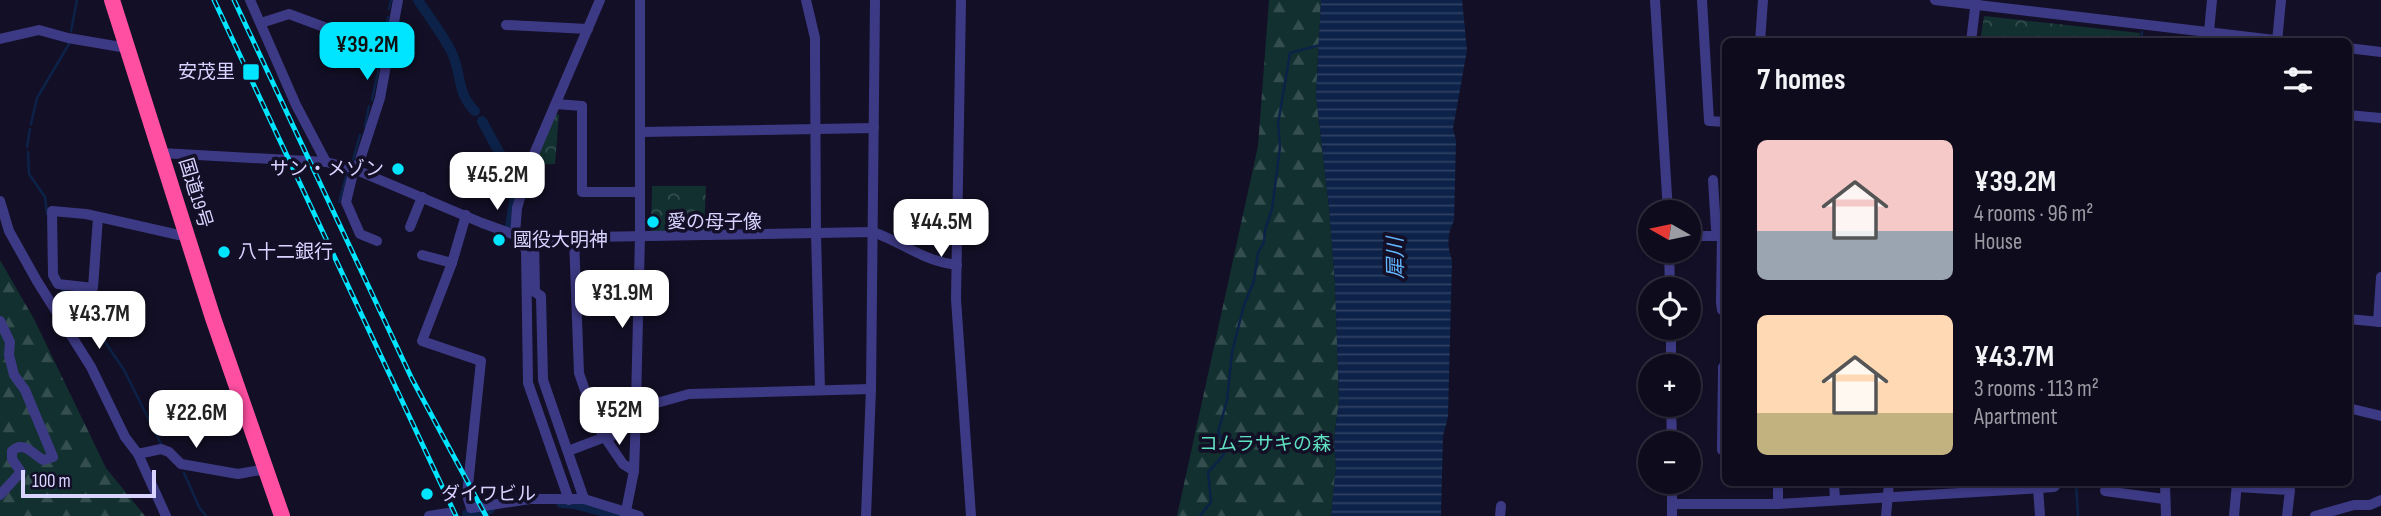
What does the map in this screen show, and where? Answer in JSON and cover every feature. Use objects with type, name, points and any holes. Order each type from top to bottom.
[{"type":"highway","name":"国道19号","points":[[111,0],[282,516]]},
{"type":"street","points":[[250,0],[296,105],[326,162]]},
{"type":"street","points":[[377,241],[360,234],[346,202],[380,98],[398,0]]},
{"type":"street","points":[[569,500],[528,383],[526,250],[515,235],[517,208],[531,161],[600,0]]},
{"type":"street","points":[[626,514],[634,471],[640,236],[640,0]]},
{"type":"street","points":[[806,0],[815,38],[820,390]]},
{"type":"street","points":[[866,516],[871,389],[875,0]]},
{"type":"street","points":[[961,0],[957,334],[971,516]]},
{"type":"street","points":[[1655,0],[1667,200]]},
{"type":"street","points":[[1702,0],[1709,121],[1722,122]]},
{"type":"street","points":[[1760,38],[1763,0]]},
{"type":"street","points":[[1935,0],[1976,2],[2226,38]]},
{"type":"street","points":[[2208,37],[2212,0]]},
{"type":"street","points":[[2278,38],[2281,0]]},
{"type":"street","points":[[1972,38],[1976,2]]},
{"type":"street","points":[[261,23],[289,14],[389,51]]},
{"type":"street","points":[[506,25],[588,29]]},
{"type":"street","points":[[0,38],[39,30],[127,48]]},
{"type":"street","points":[[2352,48],[2381,52]]},
{"type":"street","points":[[556,104],[582,106],[582,192],[639,192]]},
{"type":"street","points":[[2352,115],[2381,118]]},
{"type":"street","points":[[640,132],[874,128]]},
{"type":"street","points":[[161,153],[326,162],[356,169],[515,235],[534,238],[873,232],[919,256],[938,263],[957,265]]},
{"type":"street","points":[[1713,180],[1716,229],[1722,234]]},
{"type":"street","points":[[410,227],[422,197]]},
{"type":"street","points":[[0,201],[9,231],[91,367],[125,437],[138,454],[166,516]]},
{"type":"street","points":[[98,217],[93,288],[58,284],[53,275],[52,211],[98,217],[179,234],[186,232]]},
{"type":"street","points":[[466,215],[452,263],[422,341],[481,361],[467,495],[471,508],[530,499],[584,499],[639,516]]},
{"type":"street","points":[[1701,236],[1722,236]]},
{"type":"street","points":[[534,238],[535,292],[541,296],[543,380],[584,499]]},
{"type":"street","points":[[574,238],[579,373],[597,426],[623,464],[634,471]]},
{"type":"street","points":[[422,255],[452,263]]},
{"type":"street","points":[[2352,319],[2379,322],[2381,277]]},
{"type":"street","points":[[1722,280],[1722,310]]},
{"type":"street","points":[[0,321],[10,342],[9,355],[14,375],[25,390],[53,457],[43,460],[23,446],[17,447],[12,451],[12,459],[22,472],[0,495]]},
{"type":"street","points":[[635,408],[689,394],[871,389]]},
{"type":"street","points":[[1722,408],[1722,450]]},
{"type":"street","points":[[2352,409],[2381,416]]},
{"type":"street","points":[[568,451],[606,438],[635,424]]},
{"type":"street","points":[[138,454],[161,449],[169,452],[181,464],[238,474],[266,469]]},
{"type":"street","points":[[1778,486],[1778,504]]},
{"type":"street","points":[[1835,486],[1835,500]]},
{"type":"street","points":[[1886,516],[1889,486]]},
{"type":"street","points":[[1672,510],[1718,510],[1888,496],[1948,488],[2054,486]]},
{"type":"street","points":[[2106,486],[2105,491],[2164,499]]},
{"type":"street","points":[[2133,495],[2135,486]]},
{"type":"street","points":[[2165,486],[2166,516]]},
{"type":"street","points":[[2234,516],[2237,486]]},
{"type":"street","points":[[2248,486],[2290,490],[2287,516]]},
{"type":"street","points":[[2030,487],[2040,516]]},
{"type":"street","points":[[2315,516],[2337,513],[2354,505],[2370,505],[2381,500]]},
{"type":"street","points":[[429,516],[448,513]]},
{"type":"green space","name":"コムラサキの森","points":[[1269,0],[1321,0],[1316,95],[1335,283],[1339,401],[1334,439],[1336,468],[1331,516],[1177,516],[1258,146]]},
{"type":"green space","points":[[1984,16],[2140,33],[2139,38],[1981,38]]},
{"type":"green space","points":[[555,113],[559,115],[555,164],[534,165]]},
{"type":"green space","points":[[652,186],[706,186],[704,232],[651,233]]},
{"type":"green space","points":[[0,260],[34,319],[106,468],[145,516],[0,516]]},
{"type":"water","name":"犀川","points":[[1321,0],[1462,0],[1467,50],[1453,129],[1456,140],[1454,221],[1448,240],[1452,260],[1448,417],[1443,436],[1441,516],[1331,516],[1336,468],[1334,439],[1339,401],[1335,283],[1316,95]]},
{"type":"waterway","points":[[71,31],[77,0]]},
{"type":"waterway","points":[[389,9],[391,0]]},
{"type":"waterway","points":[[418,0],[451,51],[462,90],[475,111]]},
{"type":"waterway","points":[[384,45],[388,17]]},
{"type":"waterway","points":[[2141,38],[2142,32]]},
{"type":"waterway","points":[[31,124],[37,98],[69,44]]},
{"type":"waterway","points":[[1200,516],[1211,502],[1208,472],[1225,451],[1218,432],[1227,400],[1232,352],[1272,209],[1280,147],[1278,124],[1290,53],[1320,45]]},
{"type":"waterway","points":[[372,100],[382,52]]},
{"type":"waterway","points":[[365,126],[369,106]]},
{"type":"waterway","points":[[482,121],[499,152],[518,176],[510,226]]},
{"type":"waterway","points":[[27,147],[30,129]]},
{"type":"waterway","points":[[353,160],[360,135]]},
{"type":"waterway","points":[[28,152],[29,174],[45,197],[47,214]]},
{"type":"waterway","points":[[339,202],[347,173]]},
{"type":"waterway","points":[[62,290],[93,301],[98,311],[101,336],[124,370],[162,446]]},
{"type":"waterway","points":[[184,473],[199,507],[206,516]]},
{"type":"waterway","points":[[2076,486],[2078,516]]},
{"type":"waterway","points":[[561,503],[620,516]]},
{"type":"waterway","points":[[467,514],[490,509]]},
{"type":"railway","points":[[214,0],[456,516]]},
{"type":"railway","points":[[234,0],[412,379],[486,516]]},
{"type":"place","name":"安茂里","points":[[251,72]]},
{"type":"place","name":"サン・メゾン","points":[[398,169]]},
{"type":"place","name":"愛の母子像","points":[[653,222]]},
{"type":"place","name":"國役大明神","points":[[499,240]]},
{"type":"place","name":"八十二銀行","points":[[224,252]]},
{"type":"place","name":"ダイワビル","points":[[427,494]]}]
